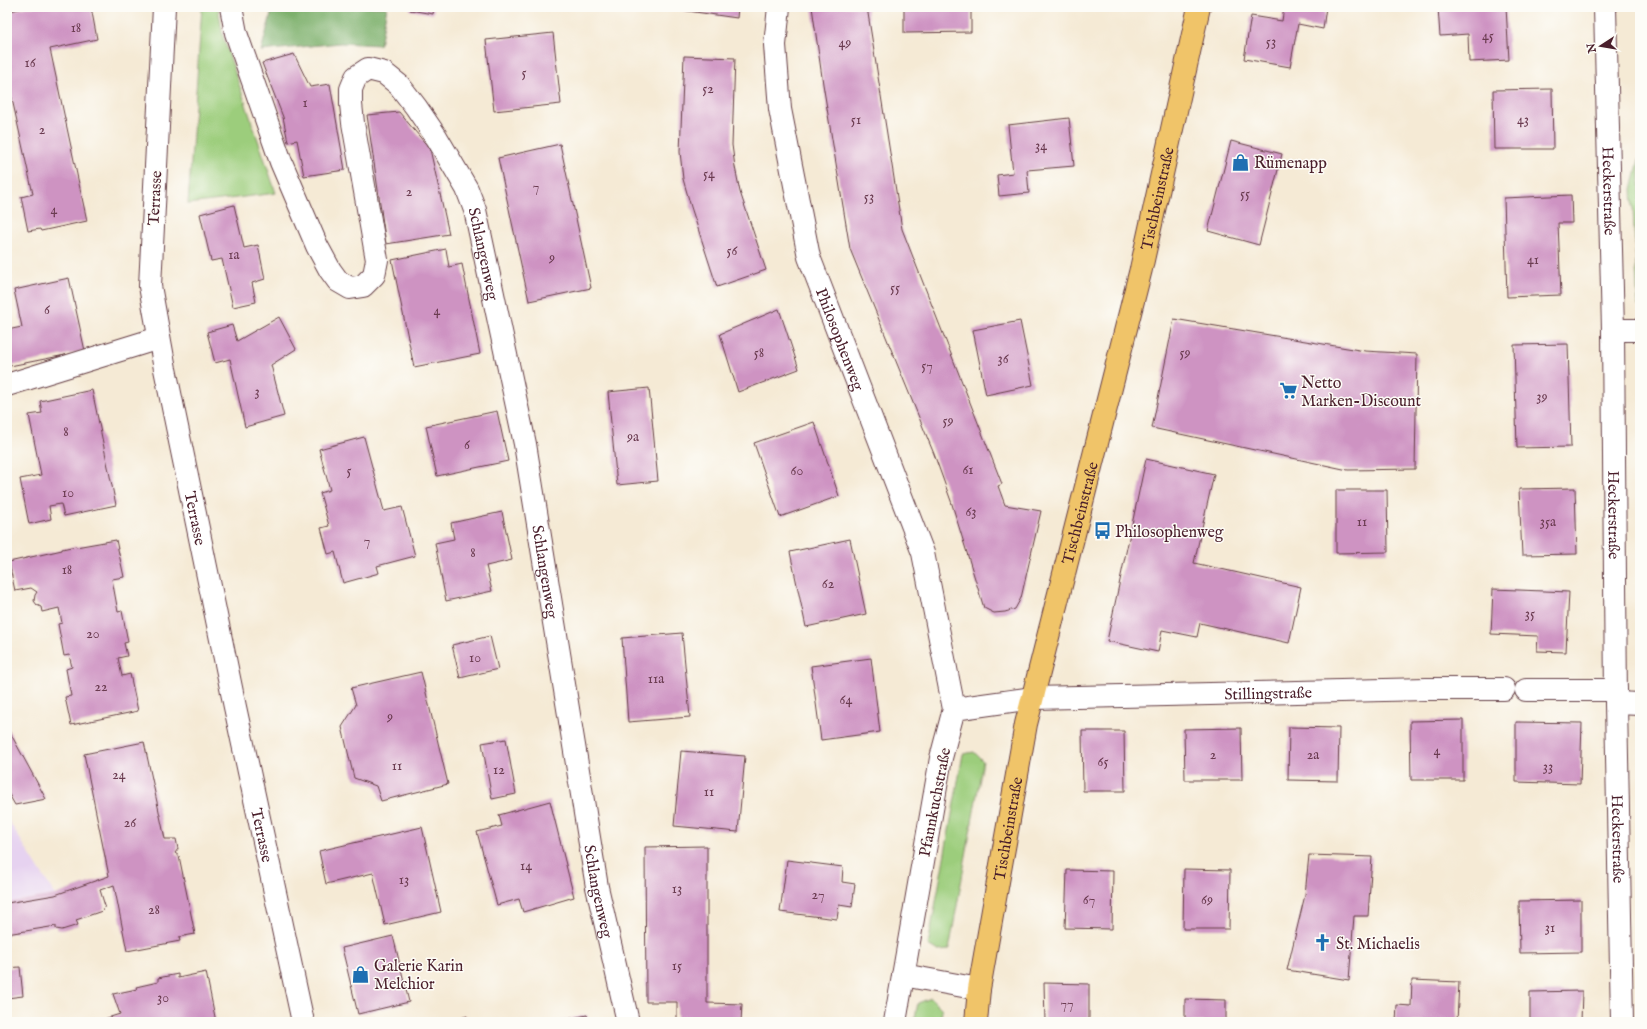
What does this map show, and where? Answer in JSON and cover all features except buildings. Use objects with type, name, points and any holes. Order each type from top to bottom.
[{"type":"main road","name":"Tischbeinstraße","points":[[976,1022],[979,989],[1026,724],[1112,378],[1141,269],[1199,7]]},
{"type":"street","name":"Terrasse","points":[[164,7],[150,286],[159,338],[235,707],[303,1022]]},
{"type":"street","name":"Schlangenweg","points":[[231,7],[236,33],[281,162],[318,246],[330,270],[338,281],[350,288],[363,286],[374,276],[377,260],[353,123],[351,89],[356,77],[368,69],[384,73],[399,85],[437,138],[467,189],[475,210],[525,444],[598,887],[628,1022]]},
{"type":"street","name":"Philosophenweg","points":[[780,7],[775,45],[780,109],[808,257],[923,553],[954,709]]},
{"type":"street","name":"Heckerstraße","points":[[1605,7],[1613,330],[1616,696],[1622,1022]]},
{"type":"street","points":[[1613,330],[1640,330]]},
{"type":"street","points":[[7,385],[159,338]]},
{"type":"street","name":"Stillingstraße","points":[[1033,698],[1427,689],[1504,689]]},
{"type":"street","points":[[1526,690],[1616,696],[1640,704]]},
{"type":"street","points":[[954,709],[1033,698]]},
{"type":"street","name":"Pfannkuchstraße","points":[[895,1022],[941,758],[954,709]]},
{"type":"street","points":[[903,975],[979,989]]},
{"type":"shaded area","points":[[7,818],[55,895],[7,903]]},
{"type":"green space","points":[[202,7],[218,7],[223,37],[276,193],[188,204]]},
{"type":"green space","points":[[273,7],[387,7],[380,45],[340,43],[261,51]]},
{"type":"green space","points":[[1640,155],[1640,308],[1638,306],[1632,189]]},
{"type":"green space","points":[[974,752],[983,761],[949,950],[938,951],[928,945],[963,754]]},
{"type":"green space","points":[[931,998],[942,1009],[941,1022],[914,1022],[918,1003]]},
{"type":"place","name":"Rümenapp","points":[[1241,162]]},
{"type":"place","name":"Netto Marken-Discount","points":[[1288,391]]},
{"type":"place","name":"Philosophenweg","points":[[1102,531]]},
{"type":"place","name":"St. Michaelis","points":[[1323,943]]},
{"type":"place","name":"Galerie Karin Melchior","points":[[361,974]]}]
